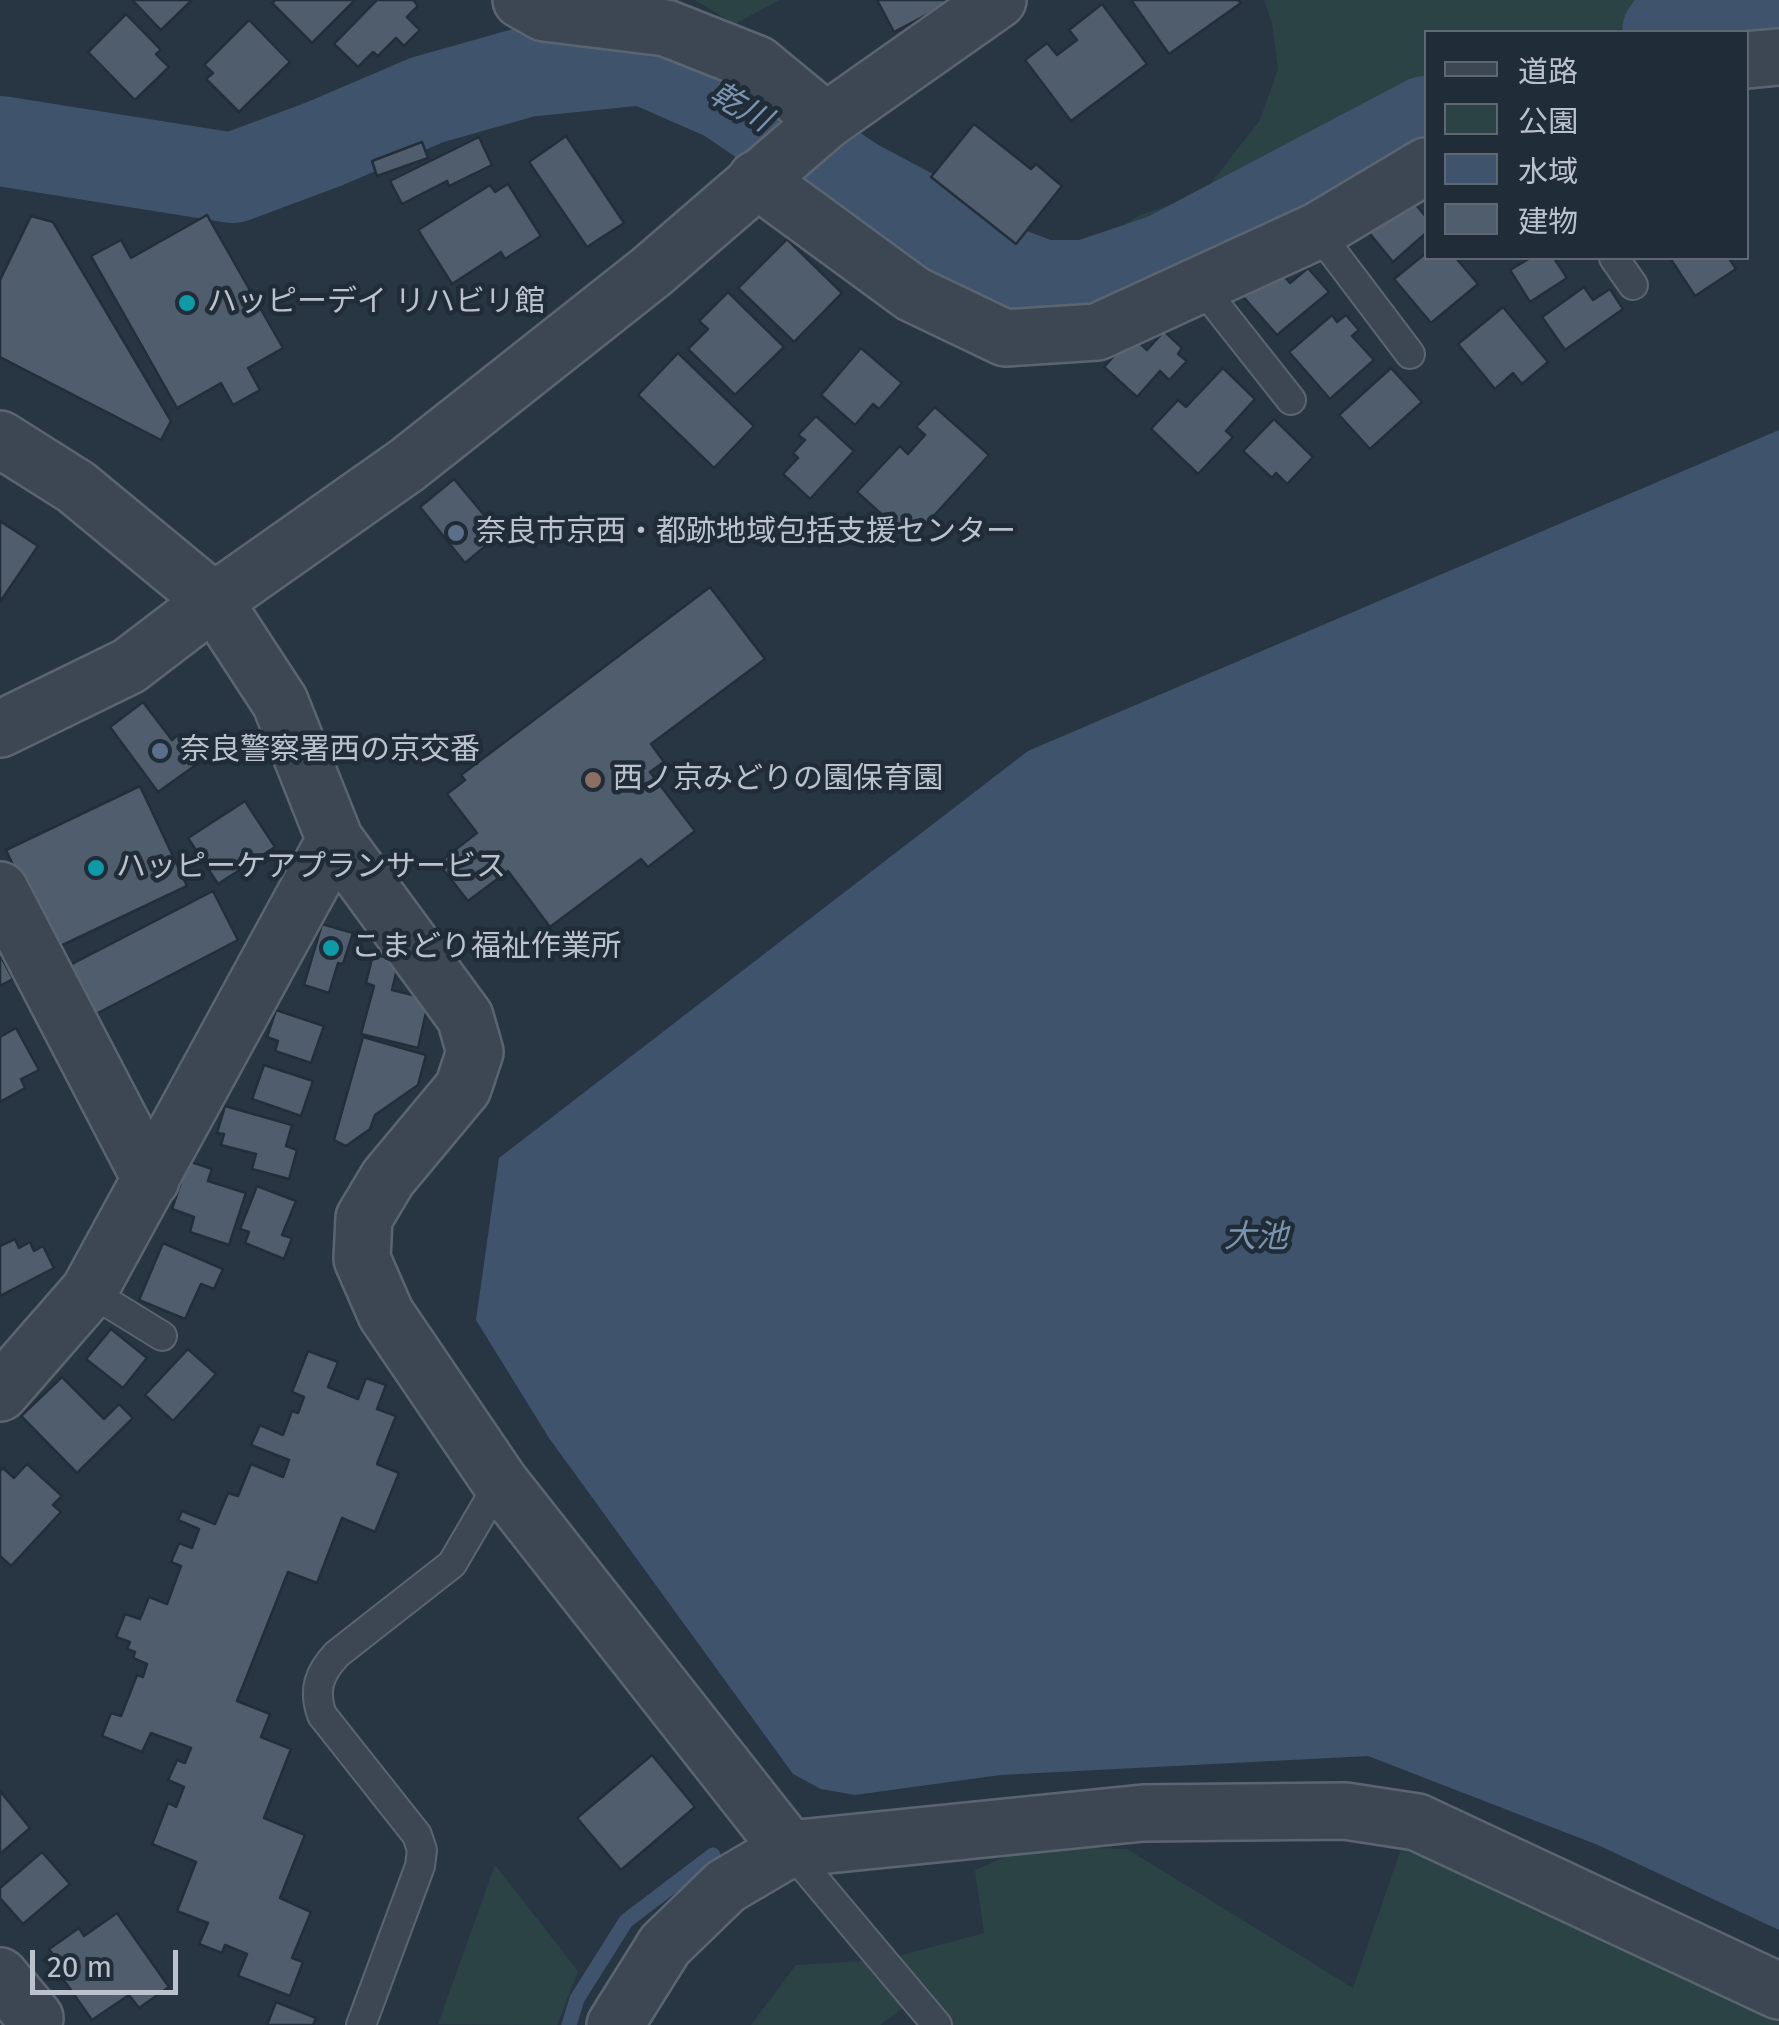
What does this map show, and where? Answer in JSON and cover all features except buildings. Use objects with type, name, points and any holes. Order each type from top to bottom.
[{"type":"street","points":[[521,0],[544,13],[666,28],[720,49],[756,64],[826,121]]},
{"type":"street","points":[[0,730],[129,666],[407,465],[650,272],[826,121],[998,0]]},
{"type":"street","points":[[1749,60],[1779,57]]},
{"type":"street","points":[[756,180],[913,294],[1005,338],[1097,332],[1317,230],[1424,167]]},
{"type":"street","points":[[0,438],[76,487],[214,601],[280,702],[335,840],[465,1016],[475,1052],[463,1088],[388,1178],[364,1218],[362,1259],[386,1314],[500,1482],[789,1849]]},
{"type":"street","points":[[0,1393],[90,1290],[335,840]]},
{"type":"street","points":[[0,890],[151,1180]]},
{"type":"street","points":[[616,2025],[664,1944],[726,1886],[789,1849],[1143,1813],[1345,1811],[1417,1822],[1779,1990]]},
{"type":"street","points":[[0,1976],[35,2018]]},
{"type":"lane","points":[[1317,230],[1410,354]]},
{"type":"lane","points":[[1615,260],[1633,285]]},
{"type":"lane","points":[[1200,285],[1290,400]]},
{"type":"lane","points":[[90,1290],[162,1336]]},
{"type":"lane","points":[[361,2025],[420,1866],[422,1850],[416,1836],[322,1715],[316,1699],[318,1684],[324,1668],[337,1654],[452,1564],[500,1482]]},
{"type":"lane","points":[[789,1849],[936,2025]]},
{"type":"green space","points":[[695,0],[779,0],[735,24]]},
{"type":"green space","points":[[1264,0],[1779,0],[1779,5],[1743,13],[1696,10],[1616,30],[1424,30],[1424,110],[1203,231],[1109,269],[1091,264],[1099,241],[1138,216],[1208,187],[1260,120],[1278,69],[1272,23]]},
{"type":"green space","points":[[1403,1843],[1779,2017],[1779,2025],[936,2025],[915,1999],[880,2025],[751,2025],[796,1965],[883,1960],[984,1933],[975,1870],[1030,1846],[1127,1849],[1353,1988]]},
{"type":"green space","points":[[495,1865],[578,1971],[557,2025],[438,2024]]},
{"type":"water","name":"大池","points":[[1779,430],[1779,1930],[1598,1845],[1368,1756],[1000,1775],[855,1795],[821,1789],[793,1774],[549,1438],[476,1320],[499,1158],[1028,751]]},
{"type":"waterway","name":"乾川","points":[[1686,30],[1779,20]]},
{"type":"waterway","name":"乾川","points":[[0,141],[233,178],[427,100],[526,72],[644,60],[726,96],[854,183],[916,216],[977,260],[1042,285],[1087,285],[1164,259],[1424,122]]},
{"type":"waterway","points":[[569,2025],[577,1999],[626,1921],[713,1855]]},
{"type":"place","name":"ハッピーデイ リハビリ館","points":[[187,303]]},
{"type":"place","name":"奈良市京西・都跡地域包括支援センター","points":[[456,533]]},
{"type":"place","name":"奈良警察署西の京交番","points":[[160,751]]},
{"type":"place","name":"西ノ京みどりの園保育園","points":[[593,780]]},
{"type":"place","name":"ハッピーケアプランサービス","points":[[96,868]]},
{"type":"place","name":"こまどり福祉作業所","points":[[331,948]]}]
